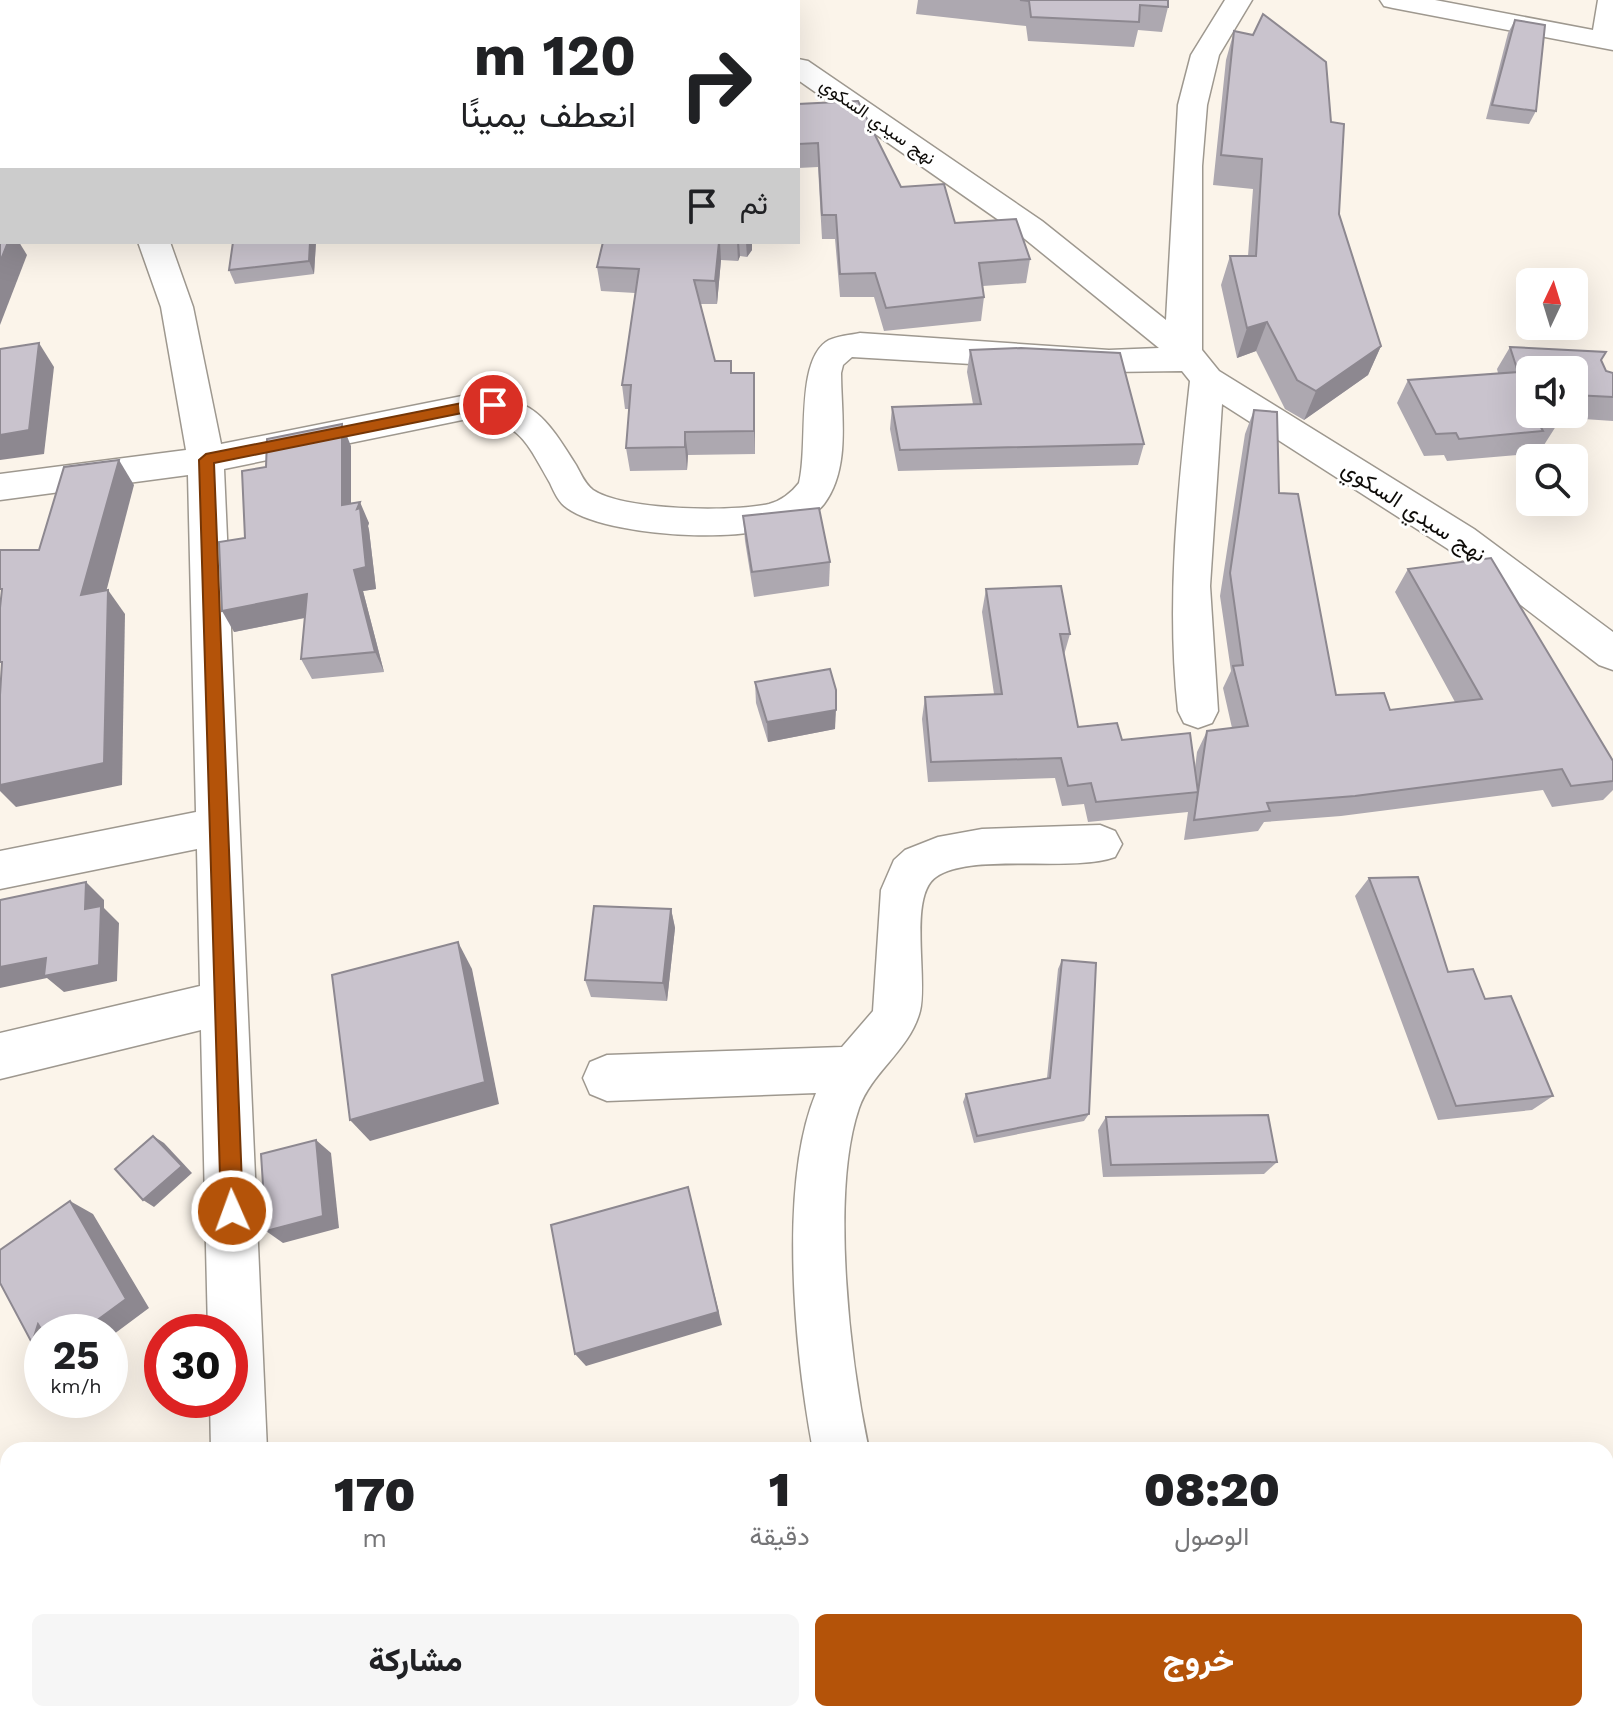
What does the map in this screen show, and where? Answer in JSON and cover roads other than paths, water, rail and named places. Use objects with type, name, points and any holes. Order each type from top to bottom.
[{"type":"street","points":[[1198,711],[1190,656],[1194,363],[1183,320],[1191,126],[1198,74],[1206,52],[1239,0]]},
{"type":"street","points":[[1393,0],[1609,40],[1611,0]]},
{"type":"street","name":"نهج سيدي السكوي","points":[[800,68],[1031,228],[1194,363],[1461,539],[1613,654]]},
{"type":"street","points":[[155,244],[177,307],[206,460],[239,1442]]},
{"type":"street","points":[[0,487],[206,460],[472,406],[493,405],[513,409],[532,424],[577,497],[607,512],[655,517],[766,518],[797,508],[815,491],[821,466],[824,373],[827,360],[841,348],[886,344],[1109,361],[1194,363]]},
{"type":"street","points":[[0,870],[219,826]]},
{"type":"street","points":[[840,1442],[827,1369],[818,1202],[821,1159],[833,1112],[854,1069],[885,1035],[895,1013],[900,980],[900,900],[904,878],[921,863],[943,855],[1014,846],[1100,844]]},
{"type":"street","points":[[0,1056],[226,1002]]},
{"type":"street","points":[[607,1078],[854,1069]]}]
